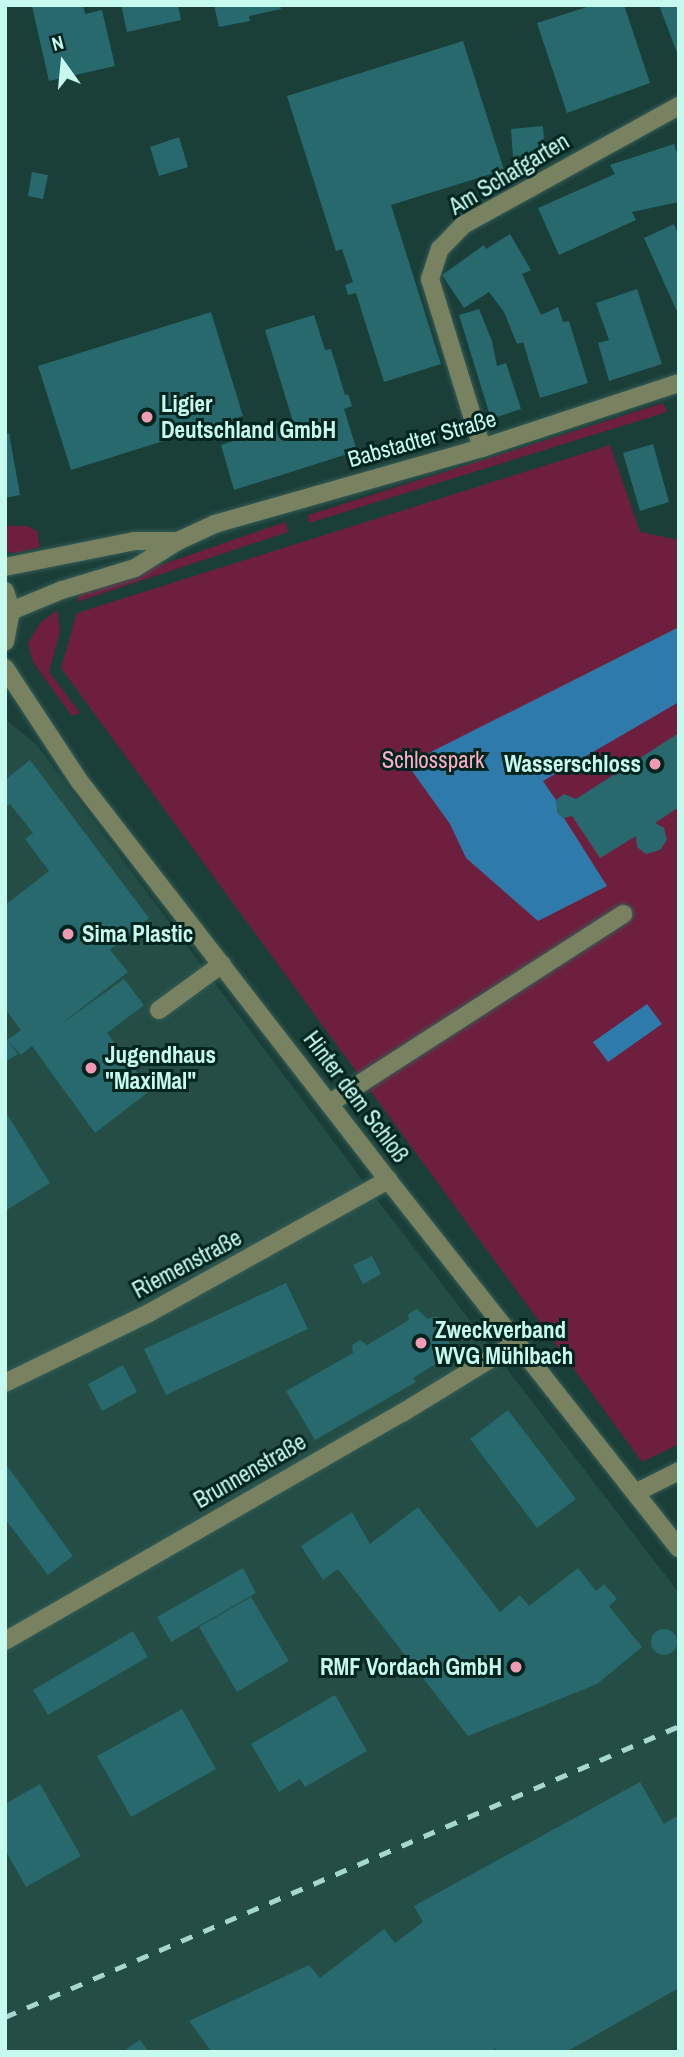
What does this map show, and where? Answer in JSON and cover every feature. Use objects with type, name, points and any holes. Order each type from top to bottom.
[{"type":"street","name":"Am Schafgarten","points":[[482,448],[430,279],[440,249],[463,225],[679,106]]},
{"type":"street","name":"Babstadter Straße","points":[[11,611],[62,590],[135,568],[178,541],[215,524],[482,448],[679,383]]},
{"type":"street","name":"Babstadter Straße","points":[[5,567],[135,541],[178,541]]},
{"type":"street","points":[[5,591],[11,611],[5,641]]},
{"type":"street","name":"Hinter dem Schloß","points":[[5,668],[80,782],[388,1180],[679,1548]]},
{"type":"street","points":[[330,1103],[623,914]]},
{"type":"street","points":[[159,1010],[222,964]]},
{"type":"street","name":"Riemenstraße","points":[[5,1383],[174,1300],[388,1180]]},
{"type":"street","name":"Brunnenstraße","points":[[5,1641],[402,1413],[518,1342]]},
{"type":"street","points":[[637,1492],[679,1471]]},
{"type":"shaded area","points":[[5,719],[37,745],[369,1189],[679,1593],[679,2052],[5,2052]]},
{"type":"green space","points":[[663,403],[667,412],[309,523],[308,515]]},
{"type":"green space","name":"Schlosspark","points":[[610,445],[640,532],[679,540],[679,1444],[642,1462],[61,668],[77,613]]},
{"type":"green space","points":[[285,522],[288,532],[77,602],[80,593]]},
{"type":"green space","points":[[5,526],[27,526],[37,531],[40,547],[16,553],[5,552]]},
{"type":"green space","points":[[57,610],[60,631],[49,672],[80,713],[72,716],[33,662],[28,643],[40,623]]},
{"type":"water","points":[[679,627],[679,702],[543,781],[556,800],[558,814],[564,818],[607,886],[538,921],[466,858],[450,824],[407,764]]},
{"type":"water","points":[[647,1004],[662,1024],[608,1062],[593,1042]]},
{"type":"building","points":[[83,5],[85,14],[102,10],[115,66],[49,81],[32,6]]},
{"type":"building","points":[[121,5],[178,5],[181,20],[127,32]]},
{"type":"building","points":[[214,5],[280,5],[281,9],[249,16],[250,21],[219,27]]},
{"type":"building","points":[[593,5],[624,5],[650,83],[567,113],[537,23]]},
{"type":"building","points":[[659,5],[679,5],[679,58]]},
{"type":"building","points":[[463,41],[504,170],[391,205],[441,364],[384,382],[356,293],[348,295],[345,285],[353,282],[342,249],[336,251],[287,96]]},
{"type":"building","points":[[543,126],[545,153],[513,157],[511,129]]},
{"type":"building","points":[[179,137],[188,167],[159,176],[150,147]]},
{"type":"building","points":[[674,144],[679,159],[679,202],[632,212],[636,220],[559,255],[538,208],[615,174],[610,165]]},
{"type":"building","points":[[32,172],[48,175],[43,199],[28,196]]},
{"type":"building","points":[[674,224],[679,236],[679,316],[644,238]]},
{"type":"building","points":[[510,234],[531,270],[522,274],[541,315],[558,307],[563,322],[569,321],[588,383],[540,398],[523,342],[517,344],[504,312],[489,292],[464,308],[442,275],[484,245],[486,249]]},
{"type":"building","points":[[637,289],[662,364],[609,381],[598,343],[609,340],[596,303]]},
{"type":"building","points":[[479,309],[492,341],[497,366],[506,363],[521,409],[491,419],[459,315]]},
{"type":"building","points":[[211,312],[243,416],[71,470],[38,366]]},
{"type":"building","points":[[314,315],[325,350],[331,349],[345,395],[348,394],[352,406],[344,409],[357,451],[234,490],[221,445],[293,422],[265,330]]},
{"type":"building","points":[[9,433],[20,495],[5,498],[5,434]]},
{"type":"building","points":[[653,444],[669,502],[640,511],[623,453]]},
{"type":"building","name":"Wasserschloss","points":[[679,733],[679,807],[655,823],[664,828],[667,840],[660,850],[646,854],[637,847],[636,836],[600,858],[572,816],[564,818],[558,814],[556,800],[564,794],[576,799]]},
{"type":"building","points":[[30,760],[149,918],[110,950],[128,972],[57,1027],[124,979],[144,1005],[107,1033],[151,1090],[95,1133],[32,1046],[21,1055],[7,1040],[21,1030],[5,1009],[5,905],[49,871],[25,839],[33,833],[10,804],[5,808],[5,780]]},
{"type":"building","points":[[5,1037],[18,1054],[5,1062]]},
{"type":"building","points":[[5,1111],[50,1183],[5,1211]]},
{"type":"building","points":[[372,1256],[381,1274],[363,1284],[353,1265]]},
{"type":"building","points":[[286,1283],[308,1329],[166,1395],[144,1349]]},
{"type":"building","points":[[417,1309],[427,1319],[437,1316],[442,1324],[439,1326],[455,1352],[413,1378],[416,1382],[315,1440],[286,1391],[353,1353],[352,1345],[360,1340],[367,1345],[409,1320],[408,1314]]},
{"type":"building","points":[[123,1365],[137,1392],[102,1411],[88,1384]]},
{"type":"building","points":[[508,1410],[576,1499],[537,1528],[470,1439]]},
{"type":"building","points":[[5,1463],[73,1556],[48,1575],[5,1519]]},
{"type":"building","name":"RMF Vordach GmbH","points":[[418,1507],[500,1612],[520,1595],[529,1606],[578,1568],[596,1591],[604,1584],[617,1599],[609,1606],[642,1647],[597,1684],[468,1736],[338,1569],[323,1580],[301,1546],[352,1512],[370,1544]]},
{"type":"building","points":[[243,1568],[256,1593],[171,1642],[157,1617]]},
{"type":"building","points":[[251,1597],[289,1661],[237,1692],[199,1627]]},
{"type":"building","points":[[664,1629],[673,1633],[677,1642],[673,1651],[664,1655],[655,1651],[651,1642],[655,1633]]},
{"type":"building","points":[[133,1631],[148,1657],[48,1715],[33,1690]]},
{"type":"building","points":[[335,1695],[367,1751],[305,1787],[300,1779],[279,1792],[251,1744]]},
{"type":"building","points":[[182,1709],[216,1769],[131,1817],[97,1756]]},
{"type":"building","points":[[640,1782],[664,1824],[679,1815],[679,1988],[566,2052],[497,2052],[495,2048],[491,2052],[212,2052],[189,2021],[309,1965],[320,1978],[384,1929],[395,1943],[423,1922],[414,1906]]},
{"type":"building","points":[[40,1784],[81,1856],[26,1887],[5,1850],[5,1804]]},
{"type":"building","points":[[140,2040],[149,2052],[122,2052]]},
{"type":"railway","points":[[5,2017],[679,1726]]},
{"type":"place","name":"Ligier Deutschland GmbH","points":[[147,417]]},
{"type":"place","name":"Wasserschloss","points":[[655,764]]},
{"type":"place","name":"Sima Plastic","points":[[68,934]]},
{"type":"place","name":"Jugendhaus \"MaxiMal\"","points":[[91,1068]]},
{"type":"place","name":"Zweckverband WVG Mühlbach","points":[[421,1343]]},
{"type":"place","name":"RMF Vordach GmbH","points":[[516,1667]]}]
